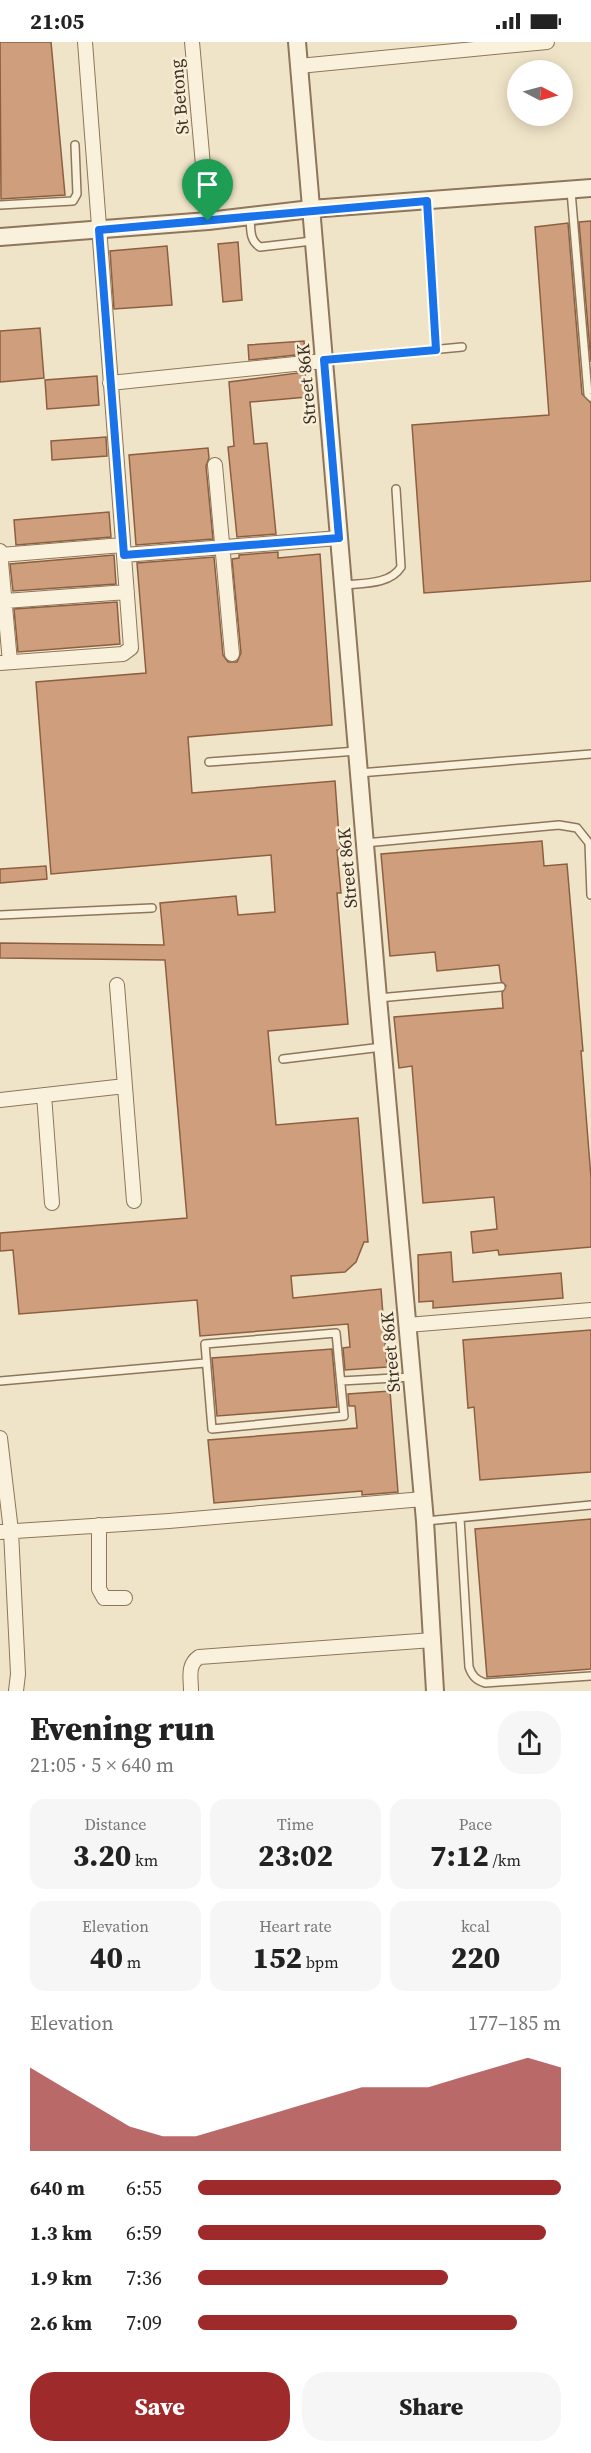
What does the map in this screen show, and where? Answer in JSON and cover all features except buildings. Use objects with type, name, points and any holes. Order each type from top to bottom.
[{"type":"street","points":[[85,42],[124,550],[131,648],[123,654],[5,662],[5,601],[0,553],[124,550],[223,547],[339,538]]},
{"type":"street","name":"St Betong","points":[[192,42],[208,221]]},
{"type":"street","name":"Street 86K","points":[[297,42],[364,843],[423,1499],[435,1691]]},
{"type":"street","points":[[299,66],[548,42]]},
{"type":"street","points":[[0,237],[208,221],[311,209],[591,188]]},
{"type":"street","points":[[111,383],[324,360]]},
{"type":"street","points":[[215,465],[232,654]]},
{"type":"street","points":[[5,601],[127,592]]},
{"type":"street","points":[[117,985],[134,1201]]},
{"type":"street","points":[[0,1100],[125,1086]]},
{"type":"street","points":[[44,1095],[52,1203]]},
{"type":"street","points":[[407,1324],[591,1310]]},
{"type":"street","points":[[0,1438],[5,1531],[18,1674],[16,1691]]},
{"type":"street","points":[[5,1531],[423,1499]]},
{"type":"street","points":[[99,1525],[99,1589],[104,1598],[125,1598]]},
{"type":"street","points":[[191,1691],[190,1669],[193,1661],[199,1657],[433,1640]]},
{"type":"lane","points":[[0,205],[73,201],[77,194],[75,145]]},
{"type":"lane","points":[[571,189],[588,394],[591,397]]},
{"type":"lane","points":[[427,201],[436,350]]},
{"type":"lane","points":[[250,216],[251,238],[260,247],[314,241]]},
{"type":"lane","points":[[324,360],[462,347]]},
{"type":"lane","points":[[343,585],[381,581],[397,574],[401,567],[396,489]]},
{"type":"lane","points":[[208,762],[357,751]]},
{"type":"lane","points":[[359,773],[591,754]]},
{"type":"lane","points":[[364,843],[559,825],[577,828],[589,843],[591,895]]},
{"type":"lane","points":[[0,915],[152,908]]},
{"type":"lane","points":[[378,998],[501,987]]},
{"type":"lane","points":[[283,1059],[382,1047]]},
{"type":"lane","points":[[334,1332],[337,1335],[344,1414],[342,1417],[212,1429],[205,1363],[205,1344],[334,1332]]},
{"type":"lane","points":[[0,1382],[205,1363]]},
{"type":"lane","points":[[341,1381],[412,1377]]},
{"type":"lane","points":[[424,1521],[591,1505]]},
{"type":"lane","points":[[460,1518],[472,1674],[477,1680],[485,1683],[591,1676]]},
{"type":"route","points":[[427,201],[436,350],[324,360],[339,538],[124,555],[99,230],[208,221],[311,209],[427,201]]}]
